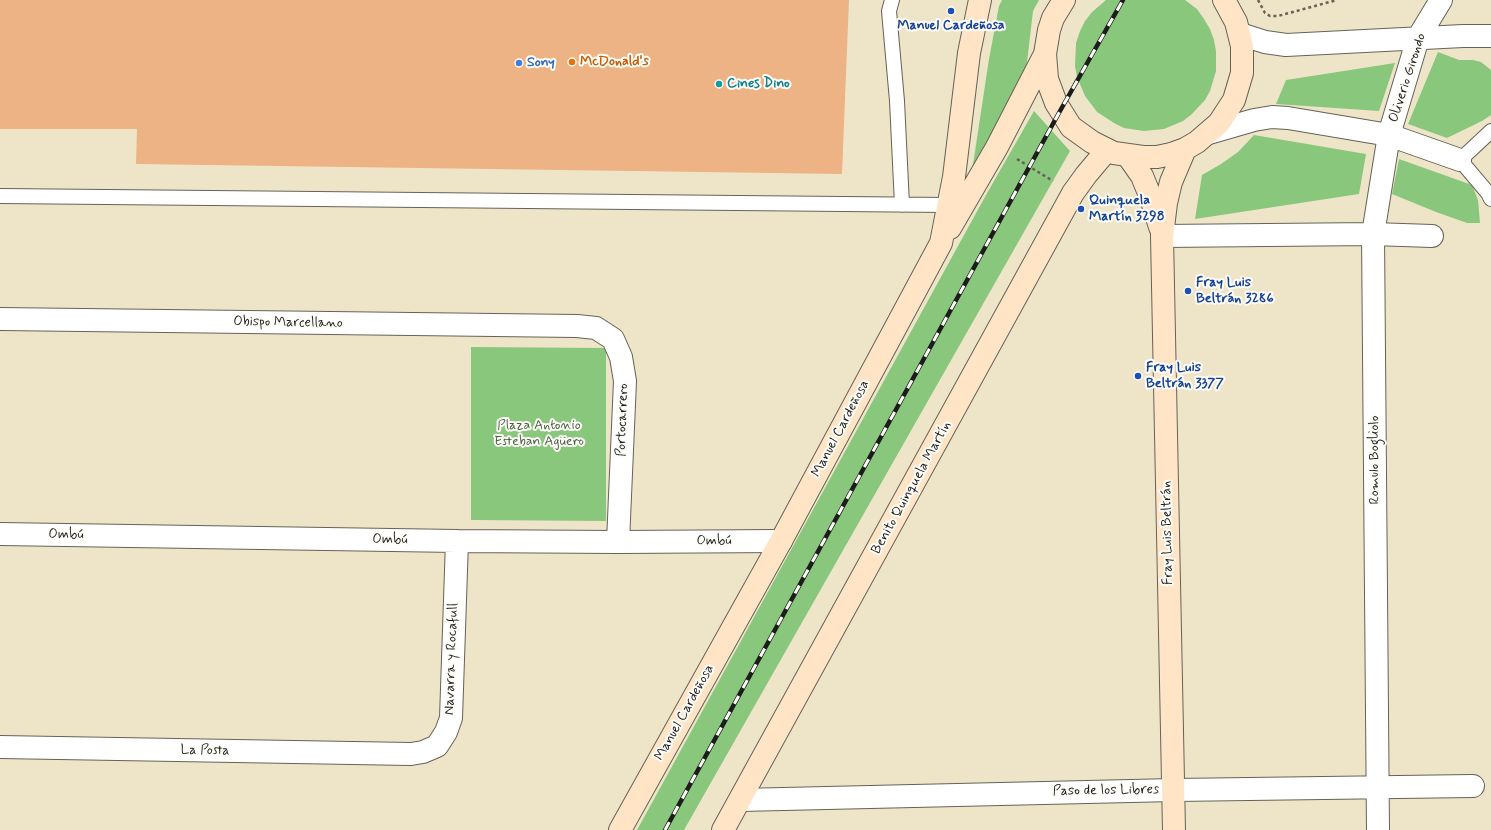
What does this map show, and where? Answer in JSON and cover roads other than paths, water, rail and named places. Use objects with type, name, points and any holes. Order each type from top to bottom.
[{"type":"main road","name":"Manuel Cardeñosa","points":[[620,830],[781,541],[941,243],[954,177],[968,53],[980,0]]},
{"type":"main road","points":[[1064,0],[1053,18],[1049,30],[1045,54],[1045,67],[1051,91],[1060,111],[1071,127],[1092,142],[1107,150],[1128,156],[1143,157],[1157,157],[1185,149],[1197,142],[1219,123],[1234,100],[1243,59],[1240,34],[1233,16],[1224,0]]},
{"type":"main road","points":[[941,243],[997,147],[1045,54]]},
{"type":"main road","points":[[1162,236],[1166,203],[1171,182],[1185,149]]},
{"type":"main road","name":"Benito Quinquela Martín","points":[[723,830],[1073,194],[1086,175],[1107,150]]},
{"type":"main road","points":[[1128,156],[1142,176],[1151,198],[1162,236]]},
{"type":"main road","name":"Fray Luis Beltrán","points":[[1162,236],[1174,830]]},
{"type":"street","name":"Oliverio Girondo","points":[[1390,135],[1418,38],[1441,0]]},
{"type":"street","points":[[1240,34],[1265,42],[1286,45],[1463,36],[1491,36]]},
{"type":"street","points":[[1209,133],[1254,120],[1272,117],[1288,118],[1390,135],[1460,160]]},
{"type":"street","name":"Romulo Bogliolo","points":[[1378,830],[1373,234],[1390,135]]},
{"type":"street","points":[[1162,236],[1373,234],[1432,236]]},
{"type":"street","name":"Obispo Marcellano","points":[[0,319],[577,326]]},
{"type":"street","name":"Portocarrero","points":[[577,326],[596,328],[613,339],[622,357],[625,382],[618,542]]},
{"type":"street","name":"Ombú","points":[[0,534],[457,541],[781,541]]},
{"type":"street","name":"Navarra y Rocafull","points":[[411,754],[423,752],[437,746],[446,732],[451,718],[457,541]]},
{"type":"street","name":"La Posta","points":[[0,747],[411,754]]},
{"type":"street","name":"Paso de los Libres","points":[[740,800],[1174,790],[1473,786]]},
{"type":"lane","points":[[892,0],[889,11],[897,101],[902,205]]},
{"type":"lane","points":[[1491,131],[1460,160],[1488,192],[1491,199]]},
{"type":"lane","points":[[0,196],[948,205]]},
{"type":"railway","points":[[665,830],[1060,111],[1123,0]]},
{"type":"place","name":"Manuel Cardeñosa","points":[[951,11]]},
{"type":"place","name":"McDonald's","points":[[572,62]]},
{"type":"place","name":"Sony","points":[[519,63]]},
{"type":"place","name":"Cines Dino","points":[[719,84]]},
{"type":"place","name":"Quinquela Martín 3298","points":[[1081,209]]},
{"type":"place","name":"Fray Luis Beltrán 3286","points":[[1188,291]]},
{"type":"place","name":"Fray Luis Beltrán 3377","points":[[1138,376]]},
{"type":"park label","name":"Plaza Antonio Esteban Agüero","points":[[539,434]]}]
